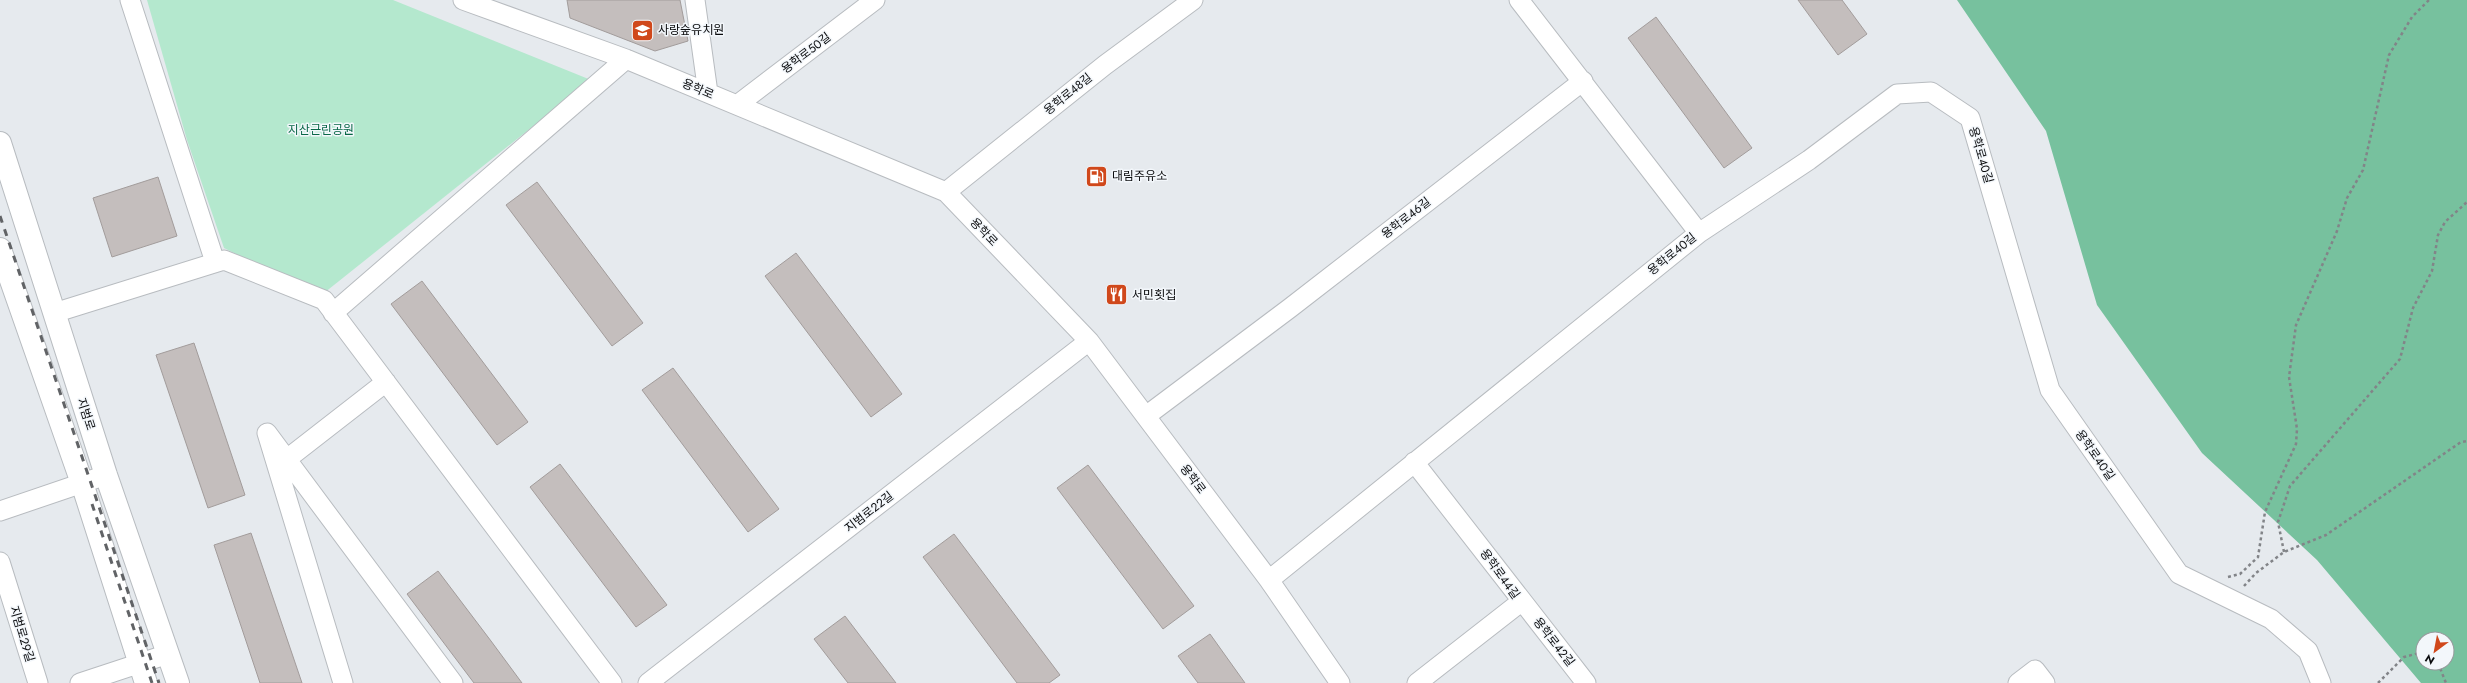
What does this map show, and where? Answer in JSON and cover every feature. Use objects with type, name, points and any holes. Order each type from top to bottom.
[{"type":"main road","name":"지범로","points":[[0,143],[106,475],[178,683]]},
{"type":"main road","points":[[0,249],[82,483],[142,673]]},
{"type":"street","points":[[130,0],[215,262]]},
{"type":"street","name":"용학로","points":[[463,0],[626,59],[946,192],[1089,341],[1269,580],[1340,683]]},
{"type":"street","points":[[695,0],[708,93]]},
{"type":"street","name":"용학로50길","points":[[737,105],[875,0]]},
{"type":"street","name":"용학로48길","points":[[946,192],[1105,64],[1193,0]]},
{"type":"street","points":[[1519,0],[1699,233]]},
{"type":"street","points":[[333,313],[626,59]]},
{"type":"street","name":"용학로46길","points":[[1146,416],[1583,81]]},
{"type":"street","name":"용학로40길","points":[[1269,580],[1699,233],[1809,160],[1897,94],[1931,92],[1970,118],[2050,390],[2179,574],[2271,618],[2308,651],[2321,683]]},
{"type":"street","points":[[54,313],[224,260],[324,300],[612,683]]},
{"type":"street","name":"지범로22길","points":[[648,683],[1089,341]]},
{"type":"street","points":[[287,459],[386,382]]},
{"type":"street","points":[[344,683],[267,433],[453,683]]},
{"type":"street","name":"용학로44길","points":[[1414,462],[1522,601],[1417,683]]},
{"type":"street","points":[[0,511],[106,475]]},
{"type":"street","name":"지범로29길","points":[[0,562],[38,683]]},
{"type":"street","name":"용학로42길","points":[[1522,601],[1586,683]]},
{"type":"street","points":[[80,683],[142,673],[168,654]]},
{"type":"street","points":[[2018,683],[2035,670],[2045,683]]},
{"type":"path","points":[[2205,586],[2216,580],[2240,574],[2258,557],[2265,512],[2296,444],[2298,429],[2289,377],[2296,325],[2337,231],[2347,198],[2363,170],[2388,55],[2412,17],[2429,0]]},
{"type":"path","points":[[2284,552],[2278,522],[2290,486],[2400,359],[2413,308],[2432,271],[2438,235],[2445,222],[2467,202]]},
{"type":"path","points":[[2233,600],[2233,598],[2256,573],[2284,552],[2326,535],[2461,442],[2467,441]]},
{"type":"path","points":[[2378,683],[2404,658],[2415,655]]},
{"type":"path","points":[[2441,671],[2446,683]]},
{"type":"green space","name":"지산근린공원","points":[[147,0],[393,0],[591,80],[324,293],[272,272],[224,248],[187,140]]},
{"type":"green space","points":[[1957,0],[2467,0],[2467,683],[2421,683],[2317,560],[2202,453],[2097,305],[2046,131]]},
{"type":"building","name":"사랑숲유치원","points":[[567,0],[680,0],[688,41],[655,51],[570,18]]},
{"type":"building","points":[[1798,0],[1842,0],[1867,34],[1838,55]]},
{"type":"building","points":[[1656,17],[1752,148],[1724,168],[1628,38]]},
{"type":"building","points":[[158,177],[177,236],[112,257],[93,198]]},
{"type":"building","points":[[537,182],[643,323],[612,346],[506,205]]},
{"type":"building","points":[[796,253],[902,394],[871,417],[765,276]]},
{"type":"building","points":[[422,281],[528,422],[497,445],[391,304]]},
{"type":"building","points":[[194,343],[245,495],[208,508],[156,355]]},
{"type":"building","points":[[673,368],[779,509],[748,532],[642,390]]},
{"type":"building","points":[[560,464],[667,605],[636,627],[530,487]]},
{"type":"building","points":[[1088,465],[1194,606],[1163,629],[1057,488]]},
{"type":"building","points":[[251,533],[302,683],[260,683],[214,545]]},
{"type":"building","points":[[954,534],[1060,675],[1049,683],[1017,683],[923,557]]},
{"type":"building","points":[[438,571],[522,683],[474,683],[407,594]]},
{"type":"building","points":[[845,616],[896,683],[848,683],[814,639]]},
{"type":"building","points":[[1210,634],[1245,683],[1198,683],[1178,656]]},
{"type":"railway","points":[[0,216],[159,683]]},
{"type":"railway","points":[[92,504],[152,683]]},
{"type":"place","name":"사랑숲유치원","points":[[642,30]]},
{"type":"place","name":"대림주유소","points":[[1097,176]]},
{"type":"place","name":"서민횟집","points":[[1116,295]]}]
